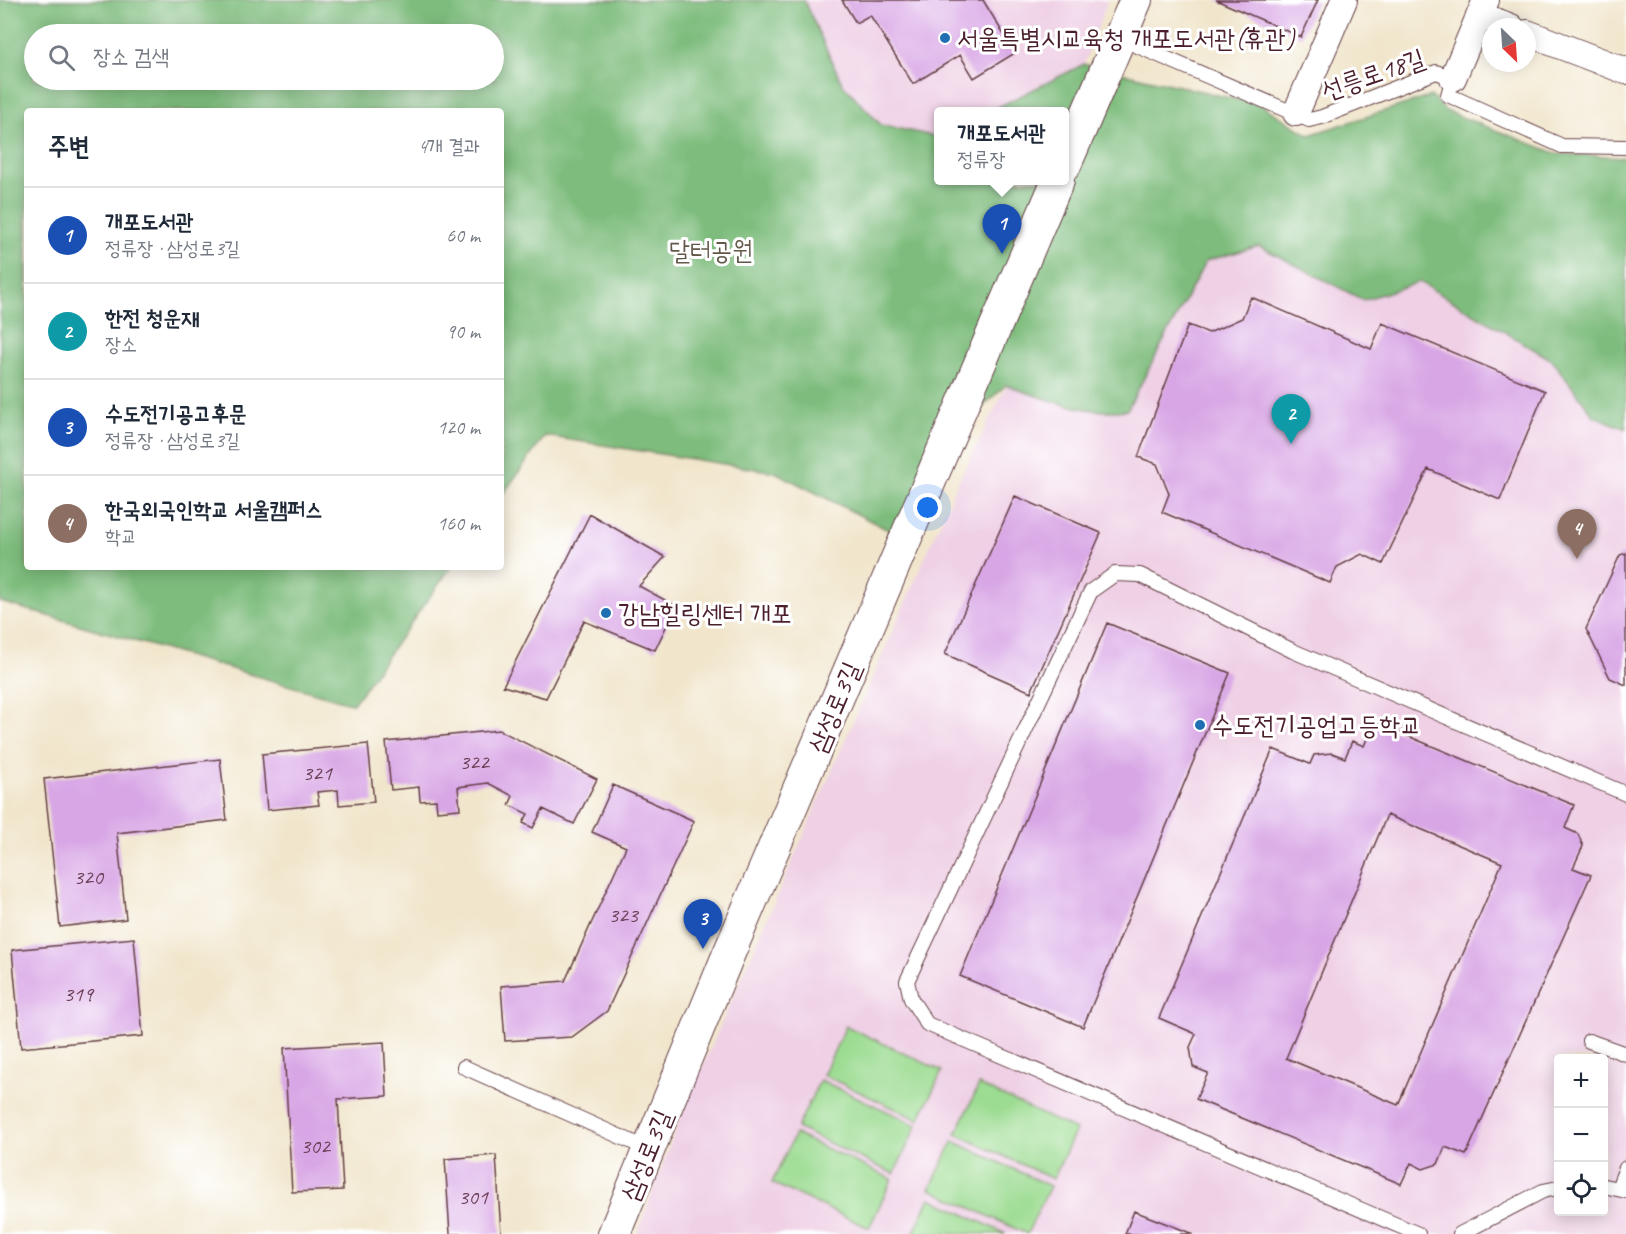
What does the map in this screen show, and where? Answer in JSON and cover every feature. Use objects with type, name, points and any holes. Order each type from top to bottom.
[{"type":"street","points":[[1069,156],[1136,0]]},
{"type":"street","points":[[1296,113],[1344,0]]},
{"type":"street","points":[[1453,78],[1483,8],[1498,18]]},
{"type":"street","points":[[1536,36],[1626,71]]},
{"type":"street","name":"삼성로3길","points":[[614,1234],[1056,185]]},
{"type":"lane","name":"선릉로18길","points":[[1119,38],[1309,120],[1436,72],[1453,78],[1448,95],[1562,146],[1626,147]]},
{"type":"lane","points":[[1418,1234],[927,1024],[911,999],[907,981],[1091,591],[1115,574],[1140,575],[1293,651],[1626,794]]},
{"type":"lane","points":[[1589,1041],[1626,1054]]},
{"type":"lane","points":[[464,1067],[648,1149]]},
{"type":"lane","points":[[1622,1190],[1626,1168]]},
{"type":"lane","points":[[1460,1234],[1543,1191],[1554,1189]]},
{"type":"shaded area","points":[[804,0],[1108,0],[1084,64],[999,107],[934,107],[934,136],[881,125],[842,83]]},
{"type":"shaded area","name":"수도전기공업고등학교","points":[[1259,246],[1363,299],[1419,282],[1552,360],[1594,416],[1626,430],[1626,1234],[637,1234],[678,1123],[956,486],[1007,385],[1046,400],[1127,410],[1206,261]]},
{"type":"green space","name":"달터공원","points":[[0,0],[804,0],[842,83],[881,125],[934,136],[934,185],[1069,185],[1069,107],[998,107],[1084,64],[1261,105],[1309,135],[1431,96],[1446,111],[1558,154],[1626,157],[1626,429],[1594,416],[1552,360],[1420,282],[1363,300],[1259,246],[1206,261],[1127,410],[1081,408],[1006,385],[952,435],[896,534],[775,472],[545,436],[504,493],[504,108],[24,108],[24,570],[449,570],[353,704],[0,602]]},
{"type":"green space","points":[[846,1026],[942,1071],[919,1120],[823,1075]]},
{"type":"green space","points":[[820,1080],[917,1125],[894,1174],[797,1128]]},
{"type":"green space","points":[[979,1085],[1076,1130],[1053,1179],[956,1134]]},
{"type":"green space","points":[[795,1134],[892,1179],[869,1228],[772,1183]]},
{"type":"green space","points":[[953,1141],[1050,1186],[1027,1234],[930,1189]]},
{"type":"green space","points":[[930,1198],[1006,1234],[913,1234]]},
{"type":"building","name":"서울특별시교육청 개포도서관(휴관)","points":[[842,0],[983,0],[1015,53],[974,78],[960,55],[913,84],[870,15],[856,23]]},
{"type":"building","points":[[1216,0],[1318,0],[1301,37]]},
{"type":"building","points":[[1251,297],[1371,349],[1382,323],[1545,391],[1500,500],[1428,469],[1383,564],[1362,554],[1337,567],[1330,583],[1162,512],[1169,494],[1157,464],[1138,457],[1188,325],[1209,333],[1242,318]]},
{"type":"building","points":[[1015,496],[1101,533],[1031,692],[945,654]]},
{"type":"building","name":"강남힐링센터 개포","points":[[590,514],[665,557],[639,586],[676,606],[655,650],[584,621],[546,698],[503,686]]},
{"type":"building","points":[[1626,553],[1626,685],[1610,678],[1586,629],[1620,555]]},
{"type":"building","points":[[1107,623],[1230,673],[1083,1027],[960,976]]},
{"type":"building","points":[[1374,722],[1574,805],[1565,828],[1578,834],[1583,846],[1573,868],[1591,875],[1466,1155],[1445,1147],[1438,1164],[1423,1169],[1411,1163],[1401,1184],[1196,1099],[1208,1073],[1193,1067],[1190,1047],[1196,1034],[1159,1018],[1273,749],[1310,764],[1314,755],[1332,753],[1345,758],[1352,741],[1364,746]],"holes":[[[1387,815],[1502,863],[1398,1105],[1286,1058]]]},
{"type":"building","points":[[499,730],[597,779],[574,824],[543,809],[533,828],[523,823],[528,814],[509,805],[513,796],[488,783],[458,787],[460,809],[437,811],[436,800],[420,801],[419,787],[391,790],[386,742]]},
{"type":"building","points":[[368,744],[374,802],[339,805],[338,790],[317,792],[319,805],[267,810],[262,754]]},
{"type":"building","points":[[220,759],[227,820],[117,833],[126,919],[60,927],[44,779]]},
{"type":"building","points":[[613,785],[694,821],[607,1011],[572,1037],[505,1041],[501,986],[565,981],[626,847],[592,832]]},
{"type":"building","points":[[134,938],[143,1036],[21,1048],[12,950]]},
{"type":"building","points":[[384,1042],[387,1096],[338,1099],[343,1190],[292,1192],[284,1048]]},
{"type":"building","points":[[496,1155],[501,1234],[450,1234],[445,1159]]},
{"type":"building","points":[[1134,1211],[1193,1234],[1125,1234]]},
{"type":"place","name":"서울특별시교육청 개포도서관(휴관)","points":[[945,38]]},
{"type":"place","name":"개포도서관","points":[[1002,254]]},
{"type":"place","name":"한전 청운재","points":[[1291,444]]},
{"type":"place","name":"한국외국인학교 서울캠퍼스","points":[[1577,559]]},
{"type":"place","name":"강남힐링센터 개포","points":[[606,613]]},
{"type":"place","name":"수도전기공업고등학교","points":[[1200,725]]},
{"type":"place","name":"수도전기공고후문","points":[[703,949]]}]
